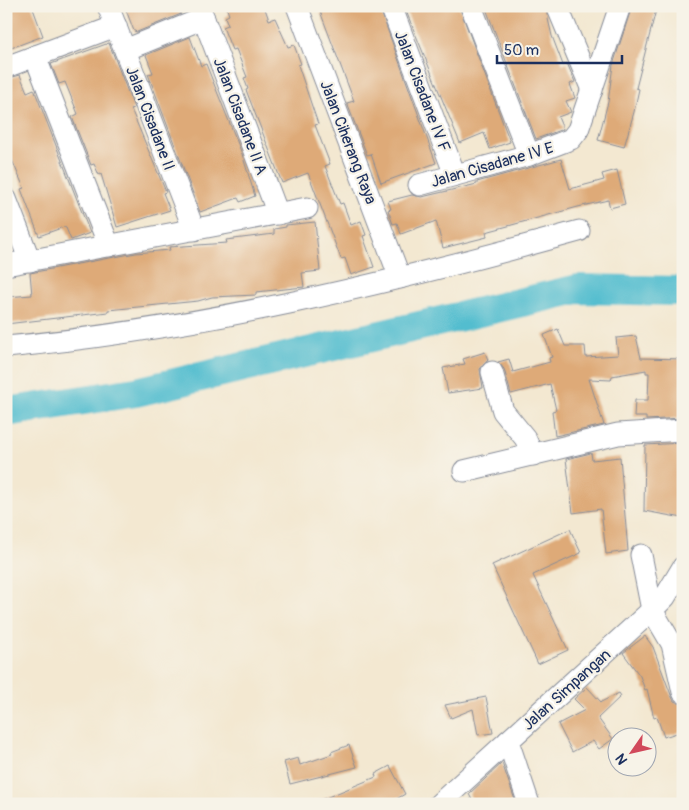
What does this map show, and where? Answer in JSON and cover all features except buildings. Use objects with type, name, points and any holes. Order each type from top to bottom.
[{"type":"street","name":"Jalan Cisadane II","points":[[108,6],[194,230]]},
{"type":"street","name":"Jalan Ciherang Raya","points":[[297,6],[400,278]]},
{"type":"street","name":"Jalan Cisadane IV F","points":[[391,6],[455,175]]},
{"type":"street","points":[[471,6],[529,155]]},
{"type":"street","points":[[557,6],[592,90]]},
{"type":"street","name":"Jalan Cisadane IV E","points":[[419,185],[529,155],[571,139],[578,130],[620,6]]},
{"type":"street","name":"Jalan Cisadane II A","points":[[125,50],[201,12],[278,214]]},
{"type":"street","points":[[6,67],[116,26]]},
{"type":"street","points":[[35,56],[109,246]]},
{"type":"street","points":[[6,199],[30,261]]},
{"type":"street","points":[[6,265],[307,208]]},
{"type":"street","points":[[6,346],[223,318],[400,278],[580,231]]},
{"type":"street","points":[[492,372],[503,412],[525,438],[533,455]]},
{"type":"street","points":[[464,471],[618,434],[683,430]]},
{"type":"street","points":[[641,555],[652,610],[672,644],[683,692]]},
{"type":"street","name":"Jalan Simpangan","points":[[439,804],[652,610],[665,597],[683,567]]},
{"type":"street","points":[[508,741],[530,804]]},
{"type":"waterway","points":[[6,412],[136,392],[578,289],[683,291]]}]
